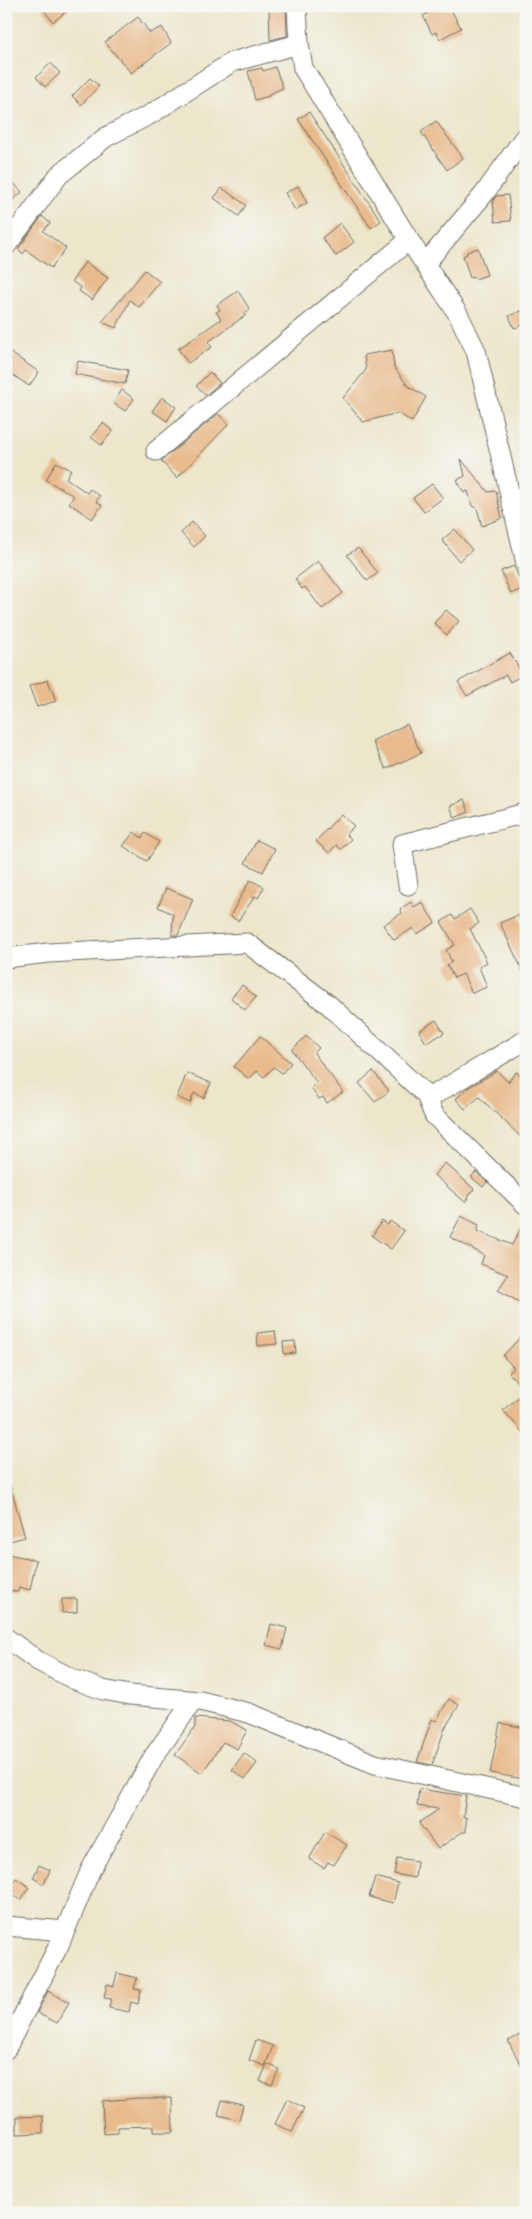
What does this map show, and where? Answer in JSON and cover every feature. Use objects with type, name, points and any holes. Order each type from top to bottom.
[{"type":"street","points":[[297,6],[299,44],[303,68],[409,240],[458,314],[476,351],[526,563]]},
{"type":"street","points":[[6,246],[59,176],[106,137],[152,114],[232,62],[299,44]]},
{"type":"street","points":[[426,264],[484,194],[526,135]]},
{"type":"street","points":[[156,451],[409,240]]},
{"type":"street","points":[[408,885],[402,844],[526,813]]},
{"type":"street","points":[[6,958],[48,953],[247,943],[329,1005],[426,1095],[434,1114],[526,1205]]},
{"type":"street","points":[[426,1095],[432,1096],[526,1040]]},
{"type":"street","points":[[6,1638],[38,1661],[73,1680],[130,1695],[193,1701],[249,1713],[375,1764],[526,1797]]},
{"type":"street","points":[[6,2049],[65,1931],[95,1860],[154,1756],[193,1701]]},
{"type":"street","points":[[6,1926],[65,1931]]},
{"type":"building","points":[[41,6],[73,6],[53,22]]},
{"type":"building","points":[[269,6],[286,6],[287,36],[270,40]]},
{"type":"building","points":[[422,6],[449,6],[461,28],[440,39],[436,32],[432,34],[423,16],[427,14]]},
{"type":"building","points":[[138,17],[150,33],[162,27],[171,43],[131,73],[105,42]]},
{"type":"building","points":[[51,63],[60,73],[45,87],[36,77]]},
{"type":"building","points":[[275,67],[283,88],[269,94],[269,96],[255,100],[248,71],[262,68],[263,71]]},
{"type":"building","points":[[90,78],[99,86],[81,105],[72,96]]},
{"type":"building","points":[[309,112],[381,221],[371,228],[298,119]]},
{"type":"building","points":[[436,121],[463,158],[447,170],[421,132]]},
{"type":"building","points":[[6,175],[22,192],[6,206]]},
{"type":"building","points":[[298,186],[307,203],[295,210],[285,193]]},
{"type":"building","points":[[222,188],[246,205],[239,216],[214,198]]},
{"type":"building","points":[[508,195],[511,221],[495,222],[493,201],[496,196]]},
{"type":"building","points":[[42,216],[50,223],[43,231],[66,248],[51,268],[26,250],[23,254],[18,249]]},
{"type":"building","points":[[340,223],[354,242],[336,256],[322,238]]},
{"type":"building","points":[[478,248],[487,275],[475,279],[474,277],[470,278],[463,256],[467,252]]},
{"type":"building","points":[[85,262],[108,278],[92,300],[79,291],[81,288],[72,281]]},
{"type":"building","points":[[145,270],[160,282],[139,307],[130,300],[116,328],[102,322]]},
{"type":"building","points":[[238,291],[250,310],[244,313],[246,315],[208,342],[212,347],[188,363],[178,349],[221,319],[216,312],[220,310],[217,305]]},
{"type":"building","points":[[526,309],[526,324],[514,328],[509,316]]},
{"type":"building","points":[[392,350],[394,367],[408,386],[426,397],[412,422],[398,413],[363,422],[343,398],[366,370],[364,355]]},
{"type":"building","points":[[11,353],[39,372],[29,386],[6,370],[6,360]]},
{"type":"building","points":[[78,361],[128,370],[125,384],[75,374]]},
{"type":"building","points":[[210,372],[220,383],[206,395],[196,386]]},
{"type":"building","points":[[122,390],[134,399],[125,411],[113,403]]},
{"type":"building","points":[[162,397],[176,407],[167,421],[152,411]]},
{"type":"building","points":[[218,414],[229,424],[177,478],[161,461]]},
{"type":"building","points":[[103,423],[113,431],[101,445],[91,437]]},
{"type":"building","points":[[461,459],[488,492],[496,491],[502,518],[482,526],[477,508],[472,506],[468,491],[464,493],[457,480],[465,476]]},
{"type":"building","points":[[56,462],[71,470],[66,478],[87,493],[90,489],[100,496],[96,501],[102,505],[92,519],[69,503],[74,496],[46,480]]},
{"type":"building","points":[[432,484],[443,498],[424,512],[413,498]]},
{"type":"building","points":[[192,522],[205,536],[194,547],[181,533]]},
{"type":"building","points":[[455,529],[472,550],[459,561],[442,540]]},
{"type":"building","points":[[358,548],[378,573],[367,581],[347,555]]},
{"type":"building","points":[[318,561],[343,593],[322,609],[305,587],[302,589],[295,579]]},
{"type":"building","points":[[514,566],[524,588],[511,594],[501,571]]},
{"type":"building","points":[[446,610],[459,621],[447,635],[434,623]]},
{"type":"building","points":[[510,653],[523,675],[510,682],[506,675],[467,696],[458,682]]},
{"type":"building","points":[[48,680],[56,701],[37,707],[29,686]]},
{"type":"building","points":[[407,724],[421,753],[386,769],[372,741]]},
{"type":"building","points":[[464,800],[469,812],[455,818],[450,806]]},
{"type":"building","points":[[341,814],[354,826],[346,834],[351,839],[341,849],[336,845],[329,853],[316,841]]},
{"type":"building","points":[[134,832],[142,838],[145,833],[159,842],[147,861],[123,846]]},
{"type":"building","points":[[257,840],[275,849],[263,872],[245,863]]},
{"type":"building","points":[[250,880],[264,887],[258,898],[255,896],[238,921],[230,916]]},
{"type":"building","points":[[166,888],[193,899],[178,935],[172,935],[173,914],[158,907]]},
{"type":"building","points":[[411,902],[414,907],[422,902],[435,923],[417,934],[413,928],[394,940],[383,925],[402,913],[400,909]]},
{"type":"building","points":[[470,909],[479,923],[470,929],[487,962],[479,967],[487,987],[472,993],[463,974],[454,978],[447,965],[452,962],[446,950],[455,945],[441,922],[452,915],[455,919]]},
{"type":"building","points":[[518,915],[526,932],[526,978],[500,923]]},
{"type":"building","points":[[242,985],[256,997],[245,1010],[231,998]]},
{"type":"building","points":[[436,1020],[444,1033],[426,1043],[419,1031]]},
{"type":"building","points":[[260,1036],[291,1063],[282,1073],[274,1067],[264,1077],[257,1071],[249,1079],[234,1067]]},
{"type":"building","points":[[306,1036],[319,1048],[314,1053],[343,1092],[327,1103],[323,1097],[319,1099],[311,1088],[317,1083],[292,1050]]},
{"type":"building","points":[[373,1071],[389,1091],[375,1102],[359,1083]]},
{"type":"building","points":[[497,1071],[508,1082],[516,1072],[526,1080],[526,1087],[520,1094],[526,1099],[526,1142],[479,1097],[465,1109],[456,1099],[466,1089]]},
{"type":"building","points":[[187,1073],[211,1083],[204,1098],[194,1093],[190,1103],[177,1097]]},
{"type":"building","points":[[445,1163],[474,1189],[465,1202],[434,1175]]},
{"type":"building","points":[[476,1172],[487,1182],[483,1187],[471,1177]]},
{"type":"building","points":[[461,1216],[479,1225],[477,1231],[512,1245],[526,1218],[526,1306],[498,1290],[508,1275],[481,1264],[484,1255],[450,1237]]},
{"type":"building","points":[[382,1221],[388,1225],[390,1221],[404,1231],[391,1249],[372,1236]]},
{"type":"building","points":[[275,1331],[277,1344],[258,1346],[257,1333]]},
{"type":"building","points":[[526,1331],[526,1391],[509,1373],[514,1368],[503,1356]]},
{"type":"building","points":[[295,1341],[296,1353],[284,1354],[283,1342]]},
{"type":"building","points":[[526,1391],[526,1436],[503,1410]]},
{"type":"building","points":[[10,1485],[25,1537],[10,1541],[6,1529],[6,1486]]},
{"type":"building","points":[[8,1554],[36,1560],[30,1590],[19,1587],[18,1592],[6,1590]]},
{"type":"building","points":[[62,1599],[77,1599],[77,1612],[62,1613]]},
{"type":"building","points":[[271,1624],[287,1628],[282,1649],[266,1645]]},
{"type":"building","points":[[449,1699],[459,1705],[445,1728],[432,1765],[417,1762],[432,1719],[436,1721]]},
{"type":"building","points":[[195,1718],[230,1721],[247,1730],[237,1749],[223,1742],[202,1773],[175,1755],[195,1727]]},
{"type":"building","points":[[500,1723],[526,1728],[526,1765],[523,1779],[490,1773]]},
{"type":"building","points":[[244,1753],[257,1763],[245,1779],[232,1770]]},
{"type":"building","points":[[419,1789],[466,1796],[463,1817],[466,1817],[466,1832],[462,1832],[438,1849],[419,1823],[439,1809],[417,1806]]},
{"type":"building","points":[[325,1832],[347,1845],[334,1865],[328,1862],[324,1868],[309,1859]]},
{"type":"building","points":[[397,1858],[417,1861],[415,1878],[394,1874]]},
{"type":"building","points":[[39,1865],[50,1870],[44,1884],[33,1878]]},
{"type":"building","points":[[375,1877],[398,1883],[393,1903],[369,1897]]},
{"type":"building","points":[[16,1878],[29,1887],[21,1900],[7,1892]]},
{"type":"building","points":[[117,1973],[137,1978],[134,1989],[141,1990],[138,2004],[131,2002],[129,2012],[109,2008],[111,1999],[104,1998],[107,1984],[114,1986]]},
{"type":"building","points":[[48,1991],[69,2002],[57,2023],[37,2013]]},
{"type":"building","points":[[526,2032],[526,2074],[508,2041]]},
{"type":"building","points":[[256,2040],[273,2046],[265,2066],[249,2060]]},
{"type":"building","points":[[267,2064],[279,2069],[272,2085],[260,2081]]},
{"type":"building","points":[[172,2098],[173,2132],[154,2132],[154,2126],[118,2127],[118,2133],[104,2134],[102,2101]]},
{"type":"building","points":[[287,2099],[304,2108],[292,2132],[275,2124]]},
{"type":"building","points":[[222,2100],[243,2105],[239,2120],[218,2115]]},
{"type":"building","points":[[43,2116],[43,2133],[17,2134],[17,2117]]}]
